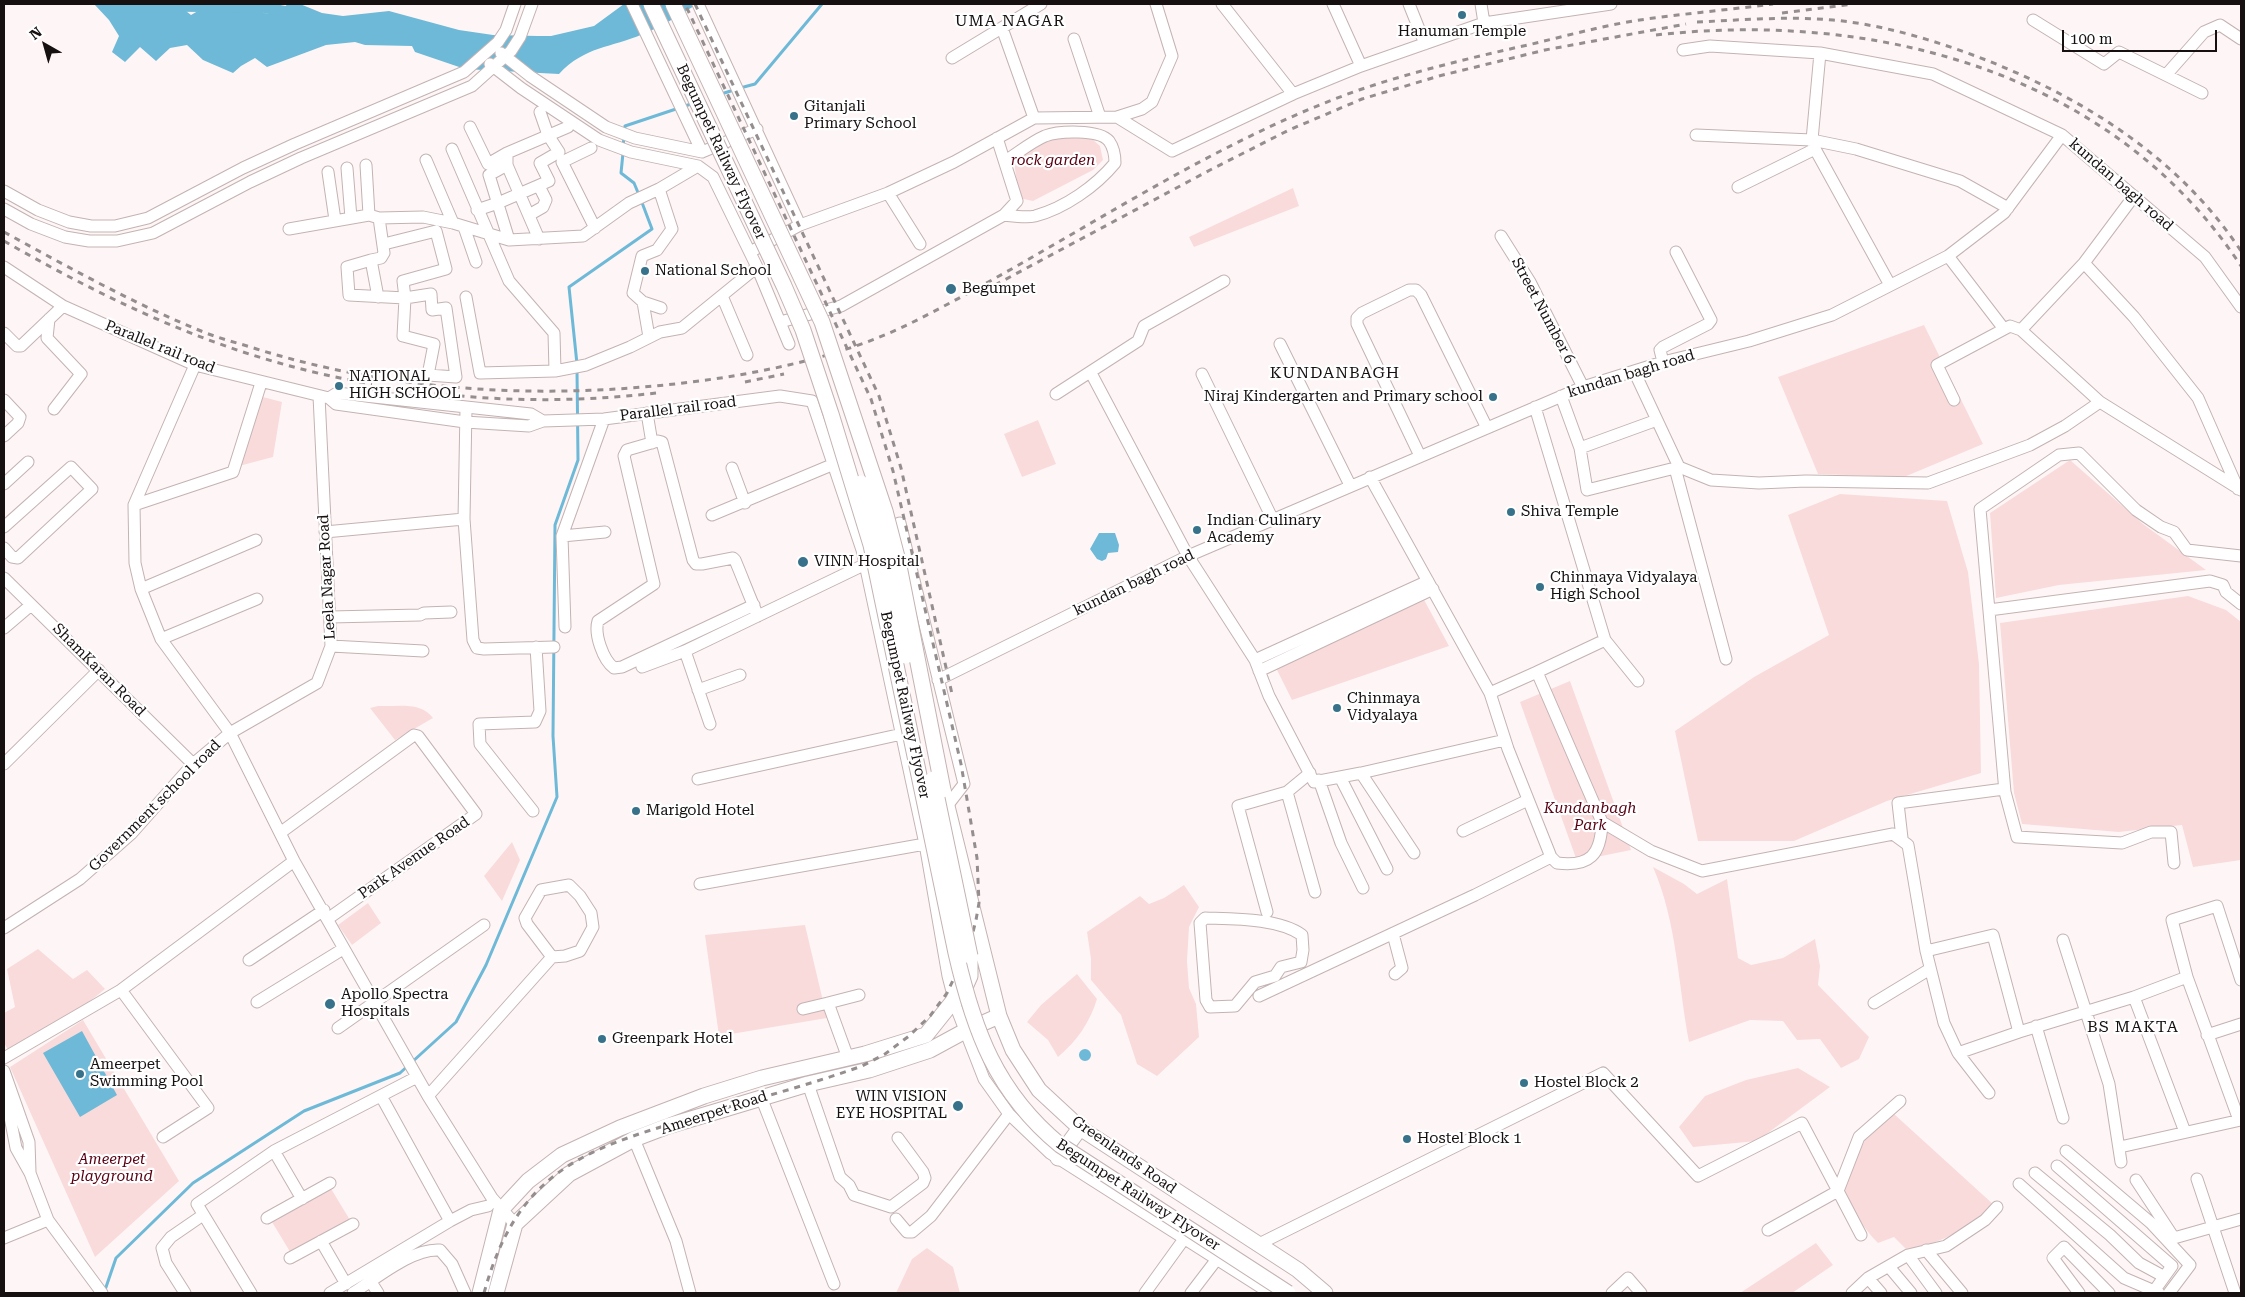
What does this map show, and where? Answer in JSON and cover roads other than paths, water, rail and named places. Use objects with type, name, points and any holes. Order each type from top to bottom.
[{"type":"main road","name":"Begumpet Railway Flyover","points":[[651,4],[784,286],[803,330],[831,414],[871,545],[971,1015],[994,1065],[1036,1124],[1065,1149],[1288,1293]]},
{"type":"main road","name":"Begumpet Railway Flyover","points":[[672,4],[822,322],[885,511],[898,562],[943,790]]},
{"type":"main road","points":[[831,414],[869,502],[881,540],[970,956],[970,976],[966,986],[954,999]]},
{"type":"main road","name":"Greenlands Road","points":[[943,790],[999,1016],[1014,1050],[1039,1090],[1080,1128],[1298,1270],[1325,1293]]},
{"type":"main road","name":"Ameerpet Road","points":[[477,1292],[496,1212],[528,1181],[562,1155],[620,1128],[704,1096],[762,1078],[848,1058],[926,1035],[954,999]]},
{"type":"main road","name":"Ameerpet Road","points":[[515,1224],[569,1174],[634,1139],[714,1111],[808,1084],[869,1070],[930,1050],[965,1031],[999,1016]]},
{"type":"main road","points":[[1058,1158],[1080,1128]]},
{"type":"main road","points":[[496,1293],[515,1224]]},
{"type":"street","points":[[4,191],[46,213],[69,222],[91,226],[115,226],[148,218],[295,144],[464,72],[494,47],[506,30],[515,4]]},
{"type":"street","points":[[4,208],[31,224],[65,237],[89,242],[117,241],[153,232],[301,158],[472,86],[506,58],[520,37],[532,4]]},
{"type":"street","points":[[632,4],[702,152]]},
{"type":"street","points":[[698,4],[736,82],[800,225]]},
{"type":"street","points":[[952,58],[1041,4]]},
{"type":"street","points":[[750,252],[800,225],[888,193],[954,162],[1034,118],[1117,116],[1142,109],[1152,102],[1172,56],[1156,4]]},
{"type":"street","points":[[1222,4],[1292,94]]},
{"type":"street","points":[[1333,4],[1361,66]]},
{"type":"street","points":[[1410,4],[1425,44]]},
{"type":"street","points":[[1482,4],[1484,22]]},
{"type":"street","points":[[1117,116],[1172,151],[1292,94],[1361,66],[1484,22],[1558,8],[1611,4]]},
{"type":"street","points":[[2033,20],[2104,64],[2119,52],[2202,93]]},
{"type":"street","points":[[2166,75],[2204,32],[2220,25],[2241,38]]},
{"type":"street","points":[[1002,28],[1034,118]]},
{"type":"street","points":[[1074,39],[1100,117]]},
{"type":"street","points":[[1683,50],[1710,46],[1820,53],[1933,74],[2062,135]]},
{"type":"street","points":[[494,47],[530,76],[606,127],[635,138],[678,149],[702,152],[757,129]]},
{"type":"street","points":[[1820,53],[1813,145],[1890,285]]},
{"type":"street","points":[[482,58],[521,88],[599,140],[631,152],[698,166],[713,177],[757,267],[788,344]]},
{"type":"street","points":[[477,210],[549,181],[540,163],[559,152],[548,135],[540,112]]},
{"type":"street","points":[[470,127],[488,164],[507,153],[568,127]]},
{"type":"street","points":[[1004,215],[1033,217],[1062,206],[1105,175],[1115,163],[1115,152],[1108,139],[1095,134],[1069,131],[1046,136],[1005,161]]},
{"type":"street","points":[[1696,135],[1813,145],[1873,154],[1960,181],[2008,208]]},
{"type":"street","name":"kundan bagh road","points":[[938,680],[1188,556],[1583,387],[1663,362],[1749,341],[1832,315],[1948,256],[2004,213],[2062,135],[2205,257],[2241,307]]},
{"type":"street","points":[[780,322],[840,306],[1004,215],[1017,201],[998,138]]},
{"type":"street","points":[[1738,187],[1813,145]]},
{"type":"street","points":[[591,148],[562,162],[595,228]]},
{"type":"street","points":[[452,149],[509,280],[554,333],[555,371]]},
{"type":"street","points":[[507,153],[507,166],[539,239]]},
{"type":"street","points":[[426,160],[476,262]]},
{"type":"street","points":[[366,165],[374,217],[384,244],[383,255],[347,267],[347,292],[351,296],[405,298],[431,294],[432,310],[446,308],[456,377],[428,375],[434,344],[402,336],[405,298],[403,281],[446,269],[436,232],[384,244]]},
{"type":"street","points":[[507,166],[489,175],[509,240]]},
{"type":"street","points":[[290,229],[351,218],[423,217],[509,240],[583,236],[629,203],[659,189],[698,166]]},
{"type":"street","points":[[347,168],[351,218]]},
{"type":"street","points":[[328,172],[335,220]]},
{"type":"street","points":[[529,215],[543,207],[546,200],[539,186]]},
{"type":"street","points":[[659,189],[672,229],[657,250],[642,256],[634,293],[643,302],[661,308]]},
{"type":"street","points":[[888,193],[920,244]]},
{"type":"street","points":[[1954,400],[1937,365],[2011,328],[2084,263],[2134,196]]},
{"type":"street","points":[[171,206],[179,219]]},
{"type":"street","name":"Street Number 6","points":[[1502,236],[1530,282],[1583,387]]},
{"type":"street","points":[[1663,362],[1660,350],[1662,347],[1711,320],[1676,252]]},
{"type":"street","points":[[1948,256],[2011,328],[2100,402],[2240,490]]},
{"type":"street","points":[[371,260],[378,297]]},
{"type":"street","points":[[2084,263],[2134,317],[2198,398],[2240,490]]},
{"type":"street","name":"Parallel rail road","points":[[4,267],[62,306],[195,365],[260,383],[324,397],[336,404],[465,422],[528,426],[543,420],[604,419],[780,396],[812,401],[834,464]]},
{"type":"street","points":[[466,297],[480,373],[555,371],[586,365],[660,332],[682,328],[757,267]]},
{"type":"street","points":[[1056,394],[1138,341],[1144,326],[1224,281]]},
{"type":"street","points":[[1420,456],[1357,324],[1358,318],[1362,313],[1409,290],[1416,290],[1421,295],[1487,428]]},
{"type":"street","points":[[722,296],[747,355]]},
{"type":"street","points":[[643,302],[649,337]]},
{"type":"street","points":[[4,333],[19,346],[62,306]]},
{"type":"street","points":[[49,319],[47,338],[81,374],[54,409]]},
{"type":"street","points":[[1280,344],[1350,486]]},
{"type":"street","points":[[195,365],[134,505],[135,563],[141,589],[161,639],[230,733],[294,861],[398,1043],[414,1079],[496,1212],[515,1224]]},
{"type":"street","points":[[1634,371],[1677,467],[1726,659]]},
{"type":"street","points":[[1091,373],[1188,556],[1254,660],[1269,696],[1314,777],[1341,843],[1363,888]]},
{"type":"street","points":[[1202,374],[1273,520]]},
{"type":"street","points":[[134,505],[233,472],[260,383]]},
{"type":"street","name":"Parallel rail road","points":[[324,397],[337,393],[531,414],[543,420]]},
{"type":"street","points":[[1561,396],[1580,448],[1587,490],[1677,467],[1711,480],[1758,483],[1806,481],[1928,483],[2030,445],[2065,426],[2100,402]]},
{"type":"street","name":"Leela Nagar Road","points":[[230,733],[318,683],[331,646],[325,532],[324,397]]},
{"type":"street","points":[[4,400],[20,417],[18,423],[4,436]]},
{"type":"street","points":[[1535,407],[1605,640],[1638,681]]},
{"type":"street","points":[[466,408],[464,519],[473,640],[477,648],[554,646]]},
{"type":"street","points":[[647,413],[652,443]]},
{"type":"street","points":[[565,627],[562,536],[604,419]]},
{"type":"street","points":[[1580,448],[1657,420]]},
{"type":"street","points":[[756,610],[733,558],[702,564],[693,560],[664,446],[658,441],[628,450],[624,456],[654,584],[598,621],[595,629],[607,664],[614,668],[622,667],[712,625],[756,610],[865,563],[907,550]]},
{"type":"street","points":[[2174,864],[2171,832],[2151,832],[2122,843],[2017,837],[2004,789],[1980,510],[2059,455],[2080,453],[2136,510],[2161,527],[2174,532],[2187,550],[2241,556]]},
{"type":"street","points":[[4,484],[28,462]]},
{"type":"street","points":[[712,515],[745,503],[834,464],[865,563],[925,844],[954,999],[984,1079],[1008,1114],[1038,1144],[1270,1293]]},
{"type":"street","points":[[4,527],[71,467],[92,488],[18,558],[13,558],[4,548]]},
{"type":"street","points":[[732,468],[745,503]]},
{"type":"street","points":[[1370,477],[1490,693],[1505,740],[1551,856],[1557,863],[1580,864],[1594,855],[1602,840],[1602,822],[1537,672]]},
{"type":"street","points":[[325,532],[464,519]]},
{"type":"street","points":[[858,536],[900,523],[964,784],[947,806]]},
{"type":"street","points":[[562,536],[605,532]]},
{"type":"street","points":[[141,589],[256,540]]},
{"type":"street","name":"ShamKaran Road","points":[[4,578],[193,764]]},
{"type":"street","points":[[1989,610],[2210,581],[2223,585],[2226,592],[2241,604]]},
{"type":"street","points":[[1254,660],[1322,635],[1431,585]]},
{"type":"street","points":[[161,639],[257,599]]},
{"type":"street","points":[[4,628],[31,605]]},
{"type":"street","points":[[642,667],[685,651],[721,634],[756,610]]},
{"type":"street","points":[[330,617],[420,615],[424,613],[451,612]]},
{"type":"street","points":[[712,625],[721,634]]},
{"type":"street","points":[[1259,672],[1322,635]]},
{"type":"street","points":[[1490,693],[1605,640]]},
{"type":"street","points":[[331,646],[424,651]]},
{"type":"street","points":[[533,811],[480,744],[479,724],[535,722],[538,719],[540,711],[536,647]]},
{"type":"street","points":[[685,651],[710,724]]},
{"type":"street","points":[[4,764],[99,670]]},
{"type":"street","points":[[698,690],[740,675]]},
{"type":"street","name":"Government school road","points":[[4,928],[80,879],[131,834],[193,764],[230,733]]},
{"type":"street","points":[[698,779],[902,734]]},
{"type":"street","name":"Park Avenue Road","points":[[280,833],[414,735],[418,736],[476,814],[326,914]]},
{"type":"street","points":[[1267,912],[1238,806],[1287,792],[1314,777],[1340,777],[1362,773],[1505,740]]},
{"type":"street","points":[[1362,773],[1414,853]]},
{"type":"street","points":[[1340,777],[1387,869]]},
{"type":"street","points":[[1902,838],[1898,803],[2004,789]]},
{"type":"street","points":[[1287,792],[1315,892]]},
{"type":"street","points":[[1463,831],[1528,800]]},
{"type":"street","points":[[1602,822],[1651,851],[1702,871],[1893,834],[1902,838],[1908,845],[1926,951],[1944,1023],[1958,1053],[1988,1093]]},
{"type":"street","points":[[700,884],[925,844]]},
{"type":"street","points":[[1255,982],[1260,996],[1393,934],[1551,856]]},
{"type":"street","points":[[4,1058],[121,990],[294,861]]},
{"type":"street","points":[[428,1096],[552,957],[577,953],[584,947],[594,927],[591,913],[580,896],[569,885],[541,890],[525,918],[527,924],[552,957]]},
{"type":"street","points":[[2120,1147],[2240,1120],[2187,977],[2172,920],[2218,906],[2241,980]]},
{"type":"street","points":[[249,960],[326,914]]},
{"type":"street","points":[[1204,918],[1255,920],[1296,931],[1302,935],[1303,950],[1301,962],[1280,967],[1275,976],[1255,982],[1235,1006],[1214,1008],[1208,1004],[1200,923],[1204,918]]},
{"type":"street","points":[[338,1028],[484,925]]},
{"type":"street","points":[[1393,934],[1402,968],[1395,974]]},
{"type":"street","points":[[1926,951],[1993,934],[2019,1032]]},
{"type":"street","points":[[2063,940],[2109,1084],[2122,1162]]},
{"type":"street","points":[[257,1002],[343,949]]},
{"type":"street","points":[[1874,1004],[1930,969]]},
{"type":"street","points":[[1958,1053],[2036,1026],[2134,997],[2187,977]]},
{"type":"street","points":[[121,990],[208,1108],[164,1137]]},
{"type":"street","points":[[803,1009],[859,995]]},
{"type":"street","points":[[2134,997],[2185,1132]]},
{"type":"street","points":[[828,1003],[848,1058]]},
{"type":"street","points":[[2207,1035],[2241,1024]]},
{"type":"street","points":[[2036,1026],[2062,1118]]},
{"type":"street","points":[[4,1071],[29,1142],[30,1173]]},
{"type":"street","points":[[1257,1245],[1604,1074],[1698,1176],[1802,1123],[1862,1235]]},
{"type":"street","points":[[414,1079],[428,1096],[496,1212]]},
{"type":"street","points":[[251,1293],[197,1204],[274,1151],[414,1079]]},
{"type":"street","points":[[808,1084],[840,1177],[849,1185],[854,1195],[891,1207],[923,1183],[925,1178],[922,1172],[898,1138]]},
{"type":"street","points":[[4,1096],[16,1148],[30,1173],[48,1220],[102,1293]]},
{"type":"street","points":[[381,1096],[450,1221]]},
{"type":"street","points":[[761,1098],[834,1284]]},
{"type":"street","points":[[1768,1230],[1838,1191],[1860,1137],[1900,1101]]},
{"type":"street","points":[[896,1219],[907,1232],[912,1232],[931,1216],[1008,1114]]},
{"type":"street","points":[[634,1139],[676,1241],[690,1293]]},
{"type":"street","points":[[274,1151],[302,1199]]},
{"type":"street","points":[[2066,1151],[2151,1223],[2190,1265]]},
{"type":"street","points":[[2019,1184],[2124,1278],[2156,1292],[2162,1276],[2172,1266],[2057,1166]]},
{"type":"street","points":[[2035,1173],[2110,1235],[2139,1263],[2162,1276]]},
{"type":"street","points":[[2197,1178],[2235,1293]]},
{"type":"street","points":[[2136,1180],[2190,1265]]},
{"type":"street","points":[[267,1218],[330,1183]]},
{"type":"street","points":[[1853,1293],[1868,1278],[1890,1268],[1908,1255],[1946,1246],[1985,1220],[1997,1207]]},
{"type":"street","points":[[349,1288],[450,1221],[471,1210],[496,1212]]},
{"type":"street","points":[[185,1293],[166,1263],[162,1248],[170,1237],[203,1215]]},
{"type":"street","points":[[2174,1238],[2241,1219]]},
{"type":"street","points":[[4,1238],[48,1220]]},
{"type":"street","points":[[290,1258],[353,1224]]},
{"type":"street","points":[[1145,1293],[1184,1239]]},
{"type":"street","points":[[321,1241],[349,1288]]},
{"type":"street","points":[[2079,1293],[2053,1258],[2064,1248],[2110,1293]]},
{"type":"street","points":[[330,1293],[371,1282],[416,1254],[430,1250],[440,1250],[452,1264],[465,1293]]},
{"type":"street","points":[[1926,1250],[1962,1293]]},
{"type":"street","points":[[1908,1255],[1936,1293]]},
{"type":"street","points":[[1191,1293],[1217,1259]]},
{"type":"street","points":[[2169,1293],[2190,1265]]},
{"type":"street","points":[[1890,1268],[1911,1293]]},
{"type":"street","points":[[2229,1274],[2241,1271]]},
{"type":"street","points":[[1612,1293],[1628,1278],[1641,1293]]},
{"type":"street","points":[[1868,1278],[1881,1293]]},
{"type":"street","points":[[371,1282],[378,1293]]},
{"type":"water","points":[[94,4],[177,4],[191,15],[210,4],[232,4],[237,9],[251,10],[255,4],[264,13],[275,14],[288,4],[300,4],[322,13],[343,16],[389,11],[459,30],[493,35],[551,36],[594,26],[624,4],[698,4],[650,31],[579,58],[559,74],[465,69],[415,52],[412,46],[365,45],[355,42],[326,45],[267,67],[255,58],[233,73],[203,60],[187,45],[170,48],[156,61],[140,47],[125,62],[112,52],[119,36],[109,20]]},
{"type":"water","points":[[1099,533],[1115,533],[1119,545],[1118,552],[1108,553],[1106,559],[1102,561],[1097,559],[1090,549]]},
{"type":"water","name":"Ameerpet Swimming Pool","points":[[82,1031],[117,1095],[80,1117],[43,1053]]},
{"type":"water","points":[[1085,1049],[1091,1055],[1085,1061],[1079,1055]]},
{"type":"waterway","points":[[144,4],[147,6],[263,7],[296,14]]},
{"type":"waterway","points":[[740,88],[755,84],[822,4]]},
{"type":"waterway","points":[[721,94],[734,90]]},
{"type":"waterway","points":[[623,147],[625,126],[694,103]]},
{"type":"waterway","points":[[623,153],[621,173],[634,183],[639,195]]},
{"type":"waterway","points":[[577,364],[569,287],[652,229],[641,200]]},
{"type":"waterway","points":[[105,1290],[116,1258],[193,1183],[304,1111],[400,1073],[456,1022],[486,965],[557,797],[553,736],[555,525],[578,460],[577,370]]},
{"type":"railway","points":[[484,1293],[498,1252],[515,1220],[535,1193],[559,1172],[586,1156],[617,1142],[862,1066],[885,1054],[909,1036],[930,1016],[947,993],[970,944],[979,903],[977,858],[961,764],[893,471],[871,399],[685,4]]},
{"type":"railway","points":[[695,4],[879,396],[901,468],[952,694]]},
{"type":"railway","points":[[4,232],[104,286],[180,322],[220,338],[317,365],[374,377],[492,390],[551,391],[669,385],[727,377],[796,363],[842,351],[886,335],[963,296],[1185,170],[1242,140],[1300,113],[1359,90],[1445,65],[1608,26],[1633,21],[1773,4]]},
{"type":"railway","points":[[1782,13],[1853,4]]},
{"type":"railway","points":[[1697,22],[1799,18],[1852,22],[1911,35],[1949,46],[1986,60],[2060,94],[2128,136],[2190,188],[2217,218],[2241,251]]},
{"type":"railway","points":[[995,285],[1210,170],[1289,130],[1362,99],[1439,76],[1545,50],[1686,24]]},
{"type":"railway","points":[[1656,35],[1739,30],[1823,33],[1905,46],[1984,69],[2058,102],[2127,145],[2188,200],[2241,266]]},
{"type":"railway","points":[[4,241],[48,266],[137,310],[227,347],[274,362],[372,384]]},
{"type":"railway","points":[[745,382],[784,374]]},
{"type":"railway","points":[[399,388],[431,393],[527,400],[559,400],[656,393]]},
{"type":"place","name":"Hanuman Temple","points":[[1462,15]]},
{"type":"place","name":"Gitanjali Primary School","points":[[794,116]]},
{"type":"place","name":"National School","points":[[645,271]]},
{"type":"place","name":"Begumpet","points":[[951,289]]},
{"type":"place","name":"NATIONAL HIGH SCHOOL","points":[[339,386]]},
{"type":"place","name":"Niraj Kindergarten and Primary school","points":[[1493,397]]},
{"type":"place","name":"Shiva Temple","points":[[1511,512]]},
{"type":"place","name":"Indian Culinary Academy","points":[[1197,530]]},
{"type":"place","name":"VINN Hospital","points":[[803,562]]},
{"type":"place","name":"Chinmaya Vidyalaya High School","points":[[1540,587]]},
{"type":"place","name":"Chinmaya Vidyalaya","points":[[1337,708]]},
{"type":"place","name":"Marigold Hotel","points":[[636,811]]},
{"type":"place","name":"Apollo Spectra Hospitals","points":[[330,1004]]},
{"type":"place","name":"Greenpark Hotel","points":[[602,1039]]},
{"type":"place","name":"Ameerpet Swimming Pool","points":[[80,1074]]},
{"type":"place","name":"Hostel Block 2","points":[[1524,1083]]},
{"type":"place","name":"WIN VISION EYE HOSPITAL","points":[[958,1106]]},
{"type":"place","name":"Hostel Block 1","points":[[1407,1139]]},
{"type":"district","name":"UMA NAGAR","points":[[1010,21]]},
{"type":"district","name":"KUNDANBAGH","points":[[1335,373]]},
{"type":"district","name":"BS MAKTA","points":[[2133,1027]]},
{"type":"park label","name":"rock garden","points":[[1053,161]]},
{"type":"park label","name":"Kundanbagh Park","points":[[1590,818]]},
{"type":"park label","name":"Ameerpet playground","points":[[112,1168]]}]
